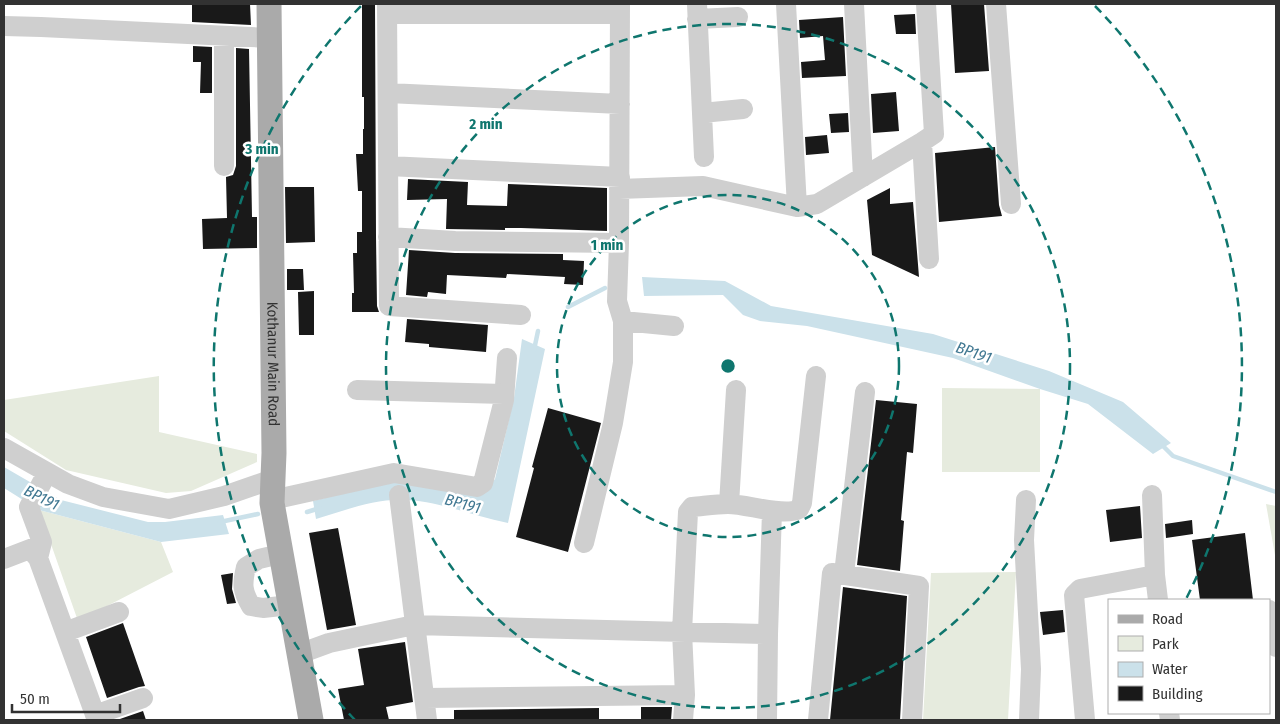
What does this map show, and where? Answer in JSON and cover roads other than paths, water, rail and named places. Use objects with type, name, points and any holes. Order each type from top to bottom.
[{"type":"main road","name":"Kothanur Main Road","points":[[269,4],[273,490],[280,554],[311,720]]},
{"type":"street","points":[[786,4],[797,207]]},
{"type":"street","points":[[854,4],[863,177]]},
{"type":"street","points":[[388,166],[620,183],[703,186],[797,207],[817,204],[934,134],[926,4]]},
{"type":"street","points":[[996,4],[1011,204]]},
{"type":"street","points":[[521,315],[389,306],[387,9],[620,9],[620,243],[617,302],[623,321],[623,362],[616,406],[584,543]]},
{"type":"street","points":[[704,157],[697,11],[738,17]]},
{"type":"street","points":[[4,26],[41,26],[270,38]]},
{"type":"street","points":[[224,36],[224,166]]},
{"type":"street","points":[[388,93],[620,104]]},
{"type":"street","points":[[702,113],[743,109]]},
{"type":"street","points":[[922,142],[929,259]]},
{"type":"street","points":[[388,237],[455,241],[620,243]]},
{"type":"street","points":[[623,321],[674,326]]},
{"type":"street","points":[[4,448],[46,475],[103,497],[169,509],[224,496],[394,473],[477,487],[483,483],[504,394],[507,358]]},
{"type":"street","points":[[683,720],[682,632],[688,512],[692,507],[729,504],[772,511],[795,511],[799,509],[802,503],[816,376]]},
{"type":"street","points":[[357,390],[504,394]]},
{"type":"street","points":[[729,504],[736,390]]},
{"type":"street","points":[[844,574],[865,392]]},
{"type":"street","points":[[38,558],[42,542],[29,507],[46,475]]},
{"type":"street","points":[[399,495],[427,720]]},
{"type":"street","points":[[1152,495],[1155,575],[1158,599]]},
{"type":"street","points":[[1026,500],[1024,540],[1031,669],[1030,720]]},
{"type":"street","points":[[767,720],[772,511]]},
{"type":"street","points":[[4,559],[30,549],[38,558],[96,718],[142,698]]},
{"type":"street","points":[[280,554],[259,560],[246,567],[243,580],[244,595],[251,606],[263,608],[290,605]]},
{"type":"street","points":[[818,720],[832,573],[919,586],[912,720]]},
{"type":"street","points":[[1085,720],[1074,595],[1080,589],[1155,575]]},
{"type":"street","points":[[65,632],[119,612]]},
{"type":"street","points":[[1270,615],[1276,647]]},
{"type":"street","points":[[299,654],[329,643],[414,625],[768,634]]},
{"type":"street","points":[[425,698],[684,694]]},
{"type":"water","points":[[642,277],[725,281],[771,306],[933,334],[1049,371],[1123,402],[1171,443],[1153,454],[1088,404],[953,358],[807,326],[760,321],[743,315],[723,295],[644,296]]},
{"type":"water","points":[[522,339],[545,349],[508,523],[445,506],[407,500],[372,503],[316,519],[313,501],[390,481],[483,494],[495,479],[514,398]]},
{"type":"water","points":[[4,467],[61,500],[148,522],[165,522],[223,515],[229,534],[161,542],[39,510],[4,488]]},
{"type":"waterway","name":"BP191","points":[[568,307],[605,288]]},
{"type":"waterway","name":"BP191","points":[[534,350],[538,331]]},
{"type":"waterway","name":"BP191","points":[[1161,444],[1173,456],[1276,492]]},
{"type":"waterway","name":"BP191","points":[[307,512],[320,508]]},
{"type":"waterway","name":"BP191","points":[[220,522],[258,514]]}]
